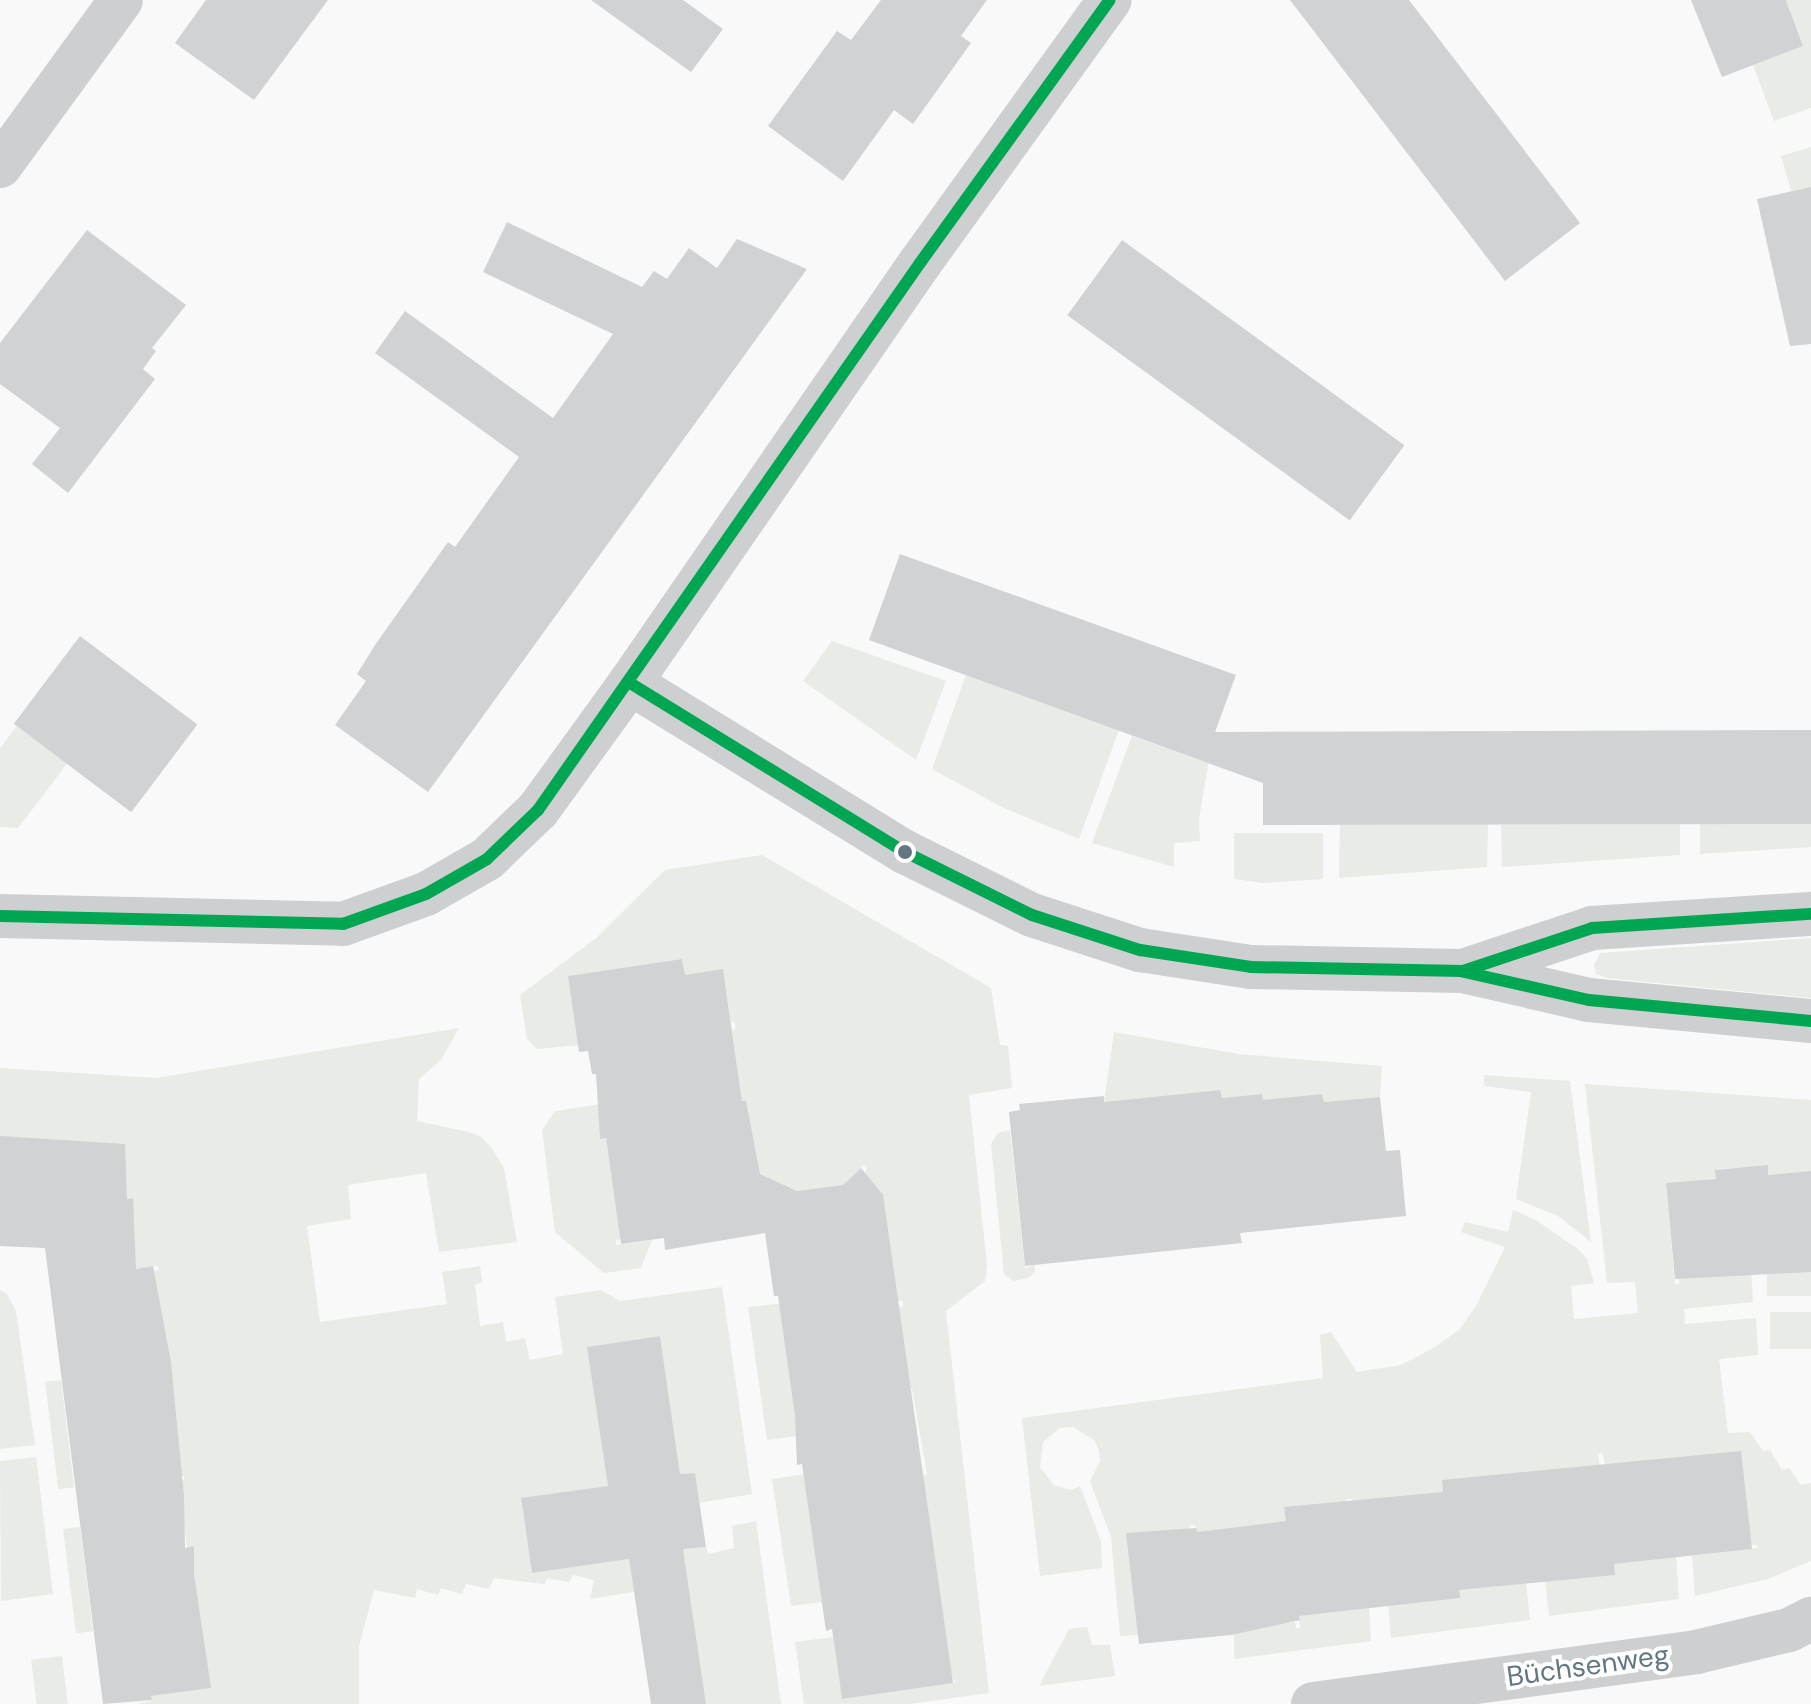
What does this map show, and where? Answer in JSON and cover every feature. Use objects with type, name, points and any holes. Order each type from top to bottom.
[{"type":"street","points":[[0,166],[121,0]]},
{"type":"street","points":[[0,916],[343,924],[426,894],[487,859],[538,810],[630,683],[920,263],[1110,0]]},
{"type":"street","points":[[630,683],[905,852],[1032,915],[1140,950],[1251,967],[1463,971],[1589,1000],[1811,1021]]},
{"type":"street","points":[[1463,971],[1592,928],[1811,914]]},
{"type":"street","name":"Büchsenweg","points":[[1313,1704],[1696,1652],[1789,1630],[1811,1619]]},
{"type":"shaded area","points":[[1786,0],[1811,0],[1811,108],[1774,121],[1753,65],[1803,46]]},
{"type":"shaded area","points":[[1811,147],[1811,187],[1791,191],[1781,156]]},
{"type":"shaded area","points":[[832,641],[946,681],[916,760],[803,681]]},
{"type":"shaded area","points":[[966,675],[1119,730],[1079,839],[1004,808],[932,769]]},
{"type":"shaded area","points":[[17,726],[67,764],[18,828],[0,827],[0,748]]},
{"type":"shaded area","points":[[1132,736],[1204,762],[1210,753],[1199,819],[1200,841],[1174,843],[1174,867],[1092,843]]},
{"type":"shaded area","points":[[1488,824],[1487,867],[1339,878],[1340,825]]},
{"type":"shaded area","points":[[1680,824],[1680,855],[1502,867],[1501,825]]},
{"type":"shaded area","points":[[1700,824],[1811,824],[1811,847],[1700,854]]},
{"type":"shaded area","points":[[1234,833],[1323,833],[1323,879],[1263,883],[1234,879]]},
{"type":"shaded area","points":[[762,855],[991,988],[1000,1045],[1008,1046],[1012,1088],[969,1095],[987,1265],[985,1281],[946,1311],[989,1693],[909,1704],[804,1704],[795,1642],[833,1637],[842,1699],[957,1682],[952,1679],[914,1476],[927,1474],[912,1388],[901,1390],[890,1309],[903,1306],[903,1301],[898,1301],[865,1173],[867,1168],[864,1165],[843,1185],[756,1196],[747,1105],[742,1101],[732,1030],[736,1028],[731,1022],[723,970],[685,975],[682,959],[569,976],[578,1045],[537,1049],[527,1039],[520,995],[595,939],[665,870]]},
{"type":"shaded area","points":[[1811,938],[1811,998],[1607,978],[1596,974],[1594,965],[1600,953]]},
{"type":"shaded area","points":[[459,1028],[441,1060],[419,1079],[417,1121],[469,1132],[481,1137],[491,1147],[504,1168],[517,1242],[439,1252],[426,1173],[348,1185],[351,1219],[307,1226],[320,1322],[447,1304],[442,1272],[480,1266],[482,1282],[475,1285],[480,1326],[503,1322],[506,1342],[525,1338],[530,1360],[563,1354],[555,1297],[601,1290],[620,1301],[722,1287],[752,1494],[699,1503],[695,1473],[680,1474],[660,1336],[588,1347],[608,1486],[521,1499],[532,1573],[629,1559],[634,1592],[590,1599],[594,1580],[573,1575],[569,1582],[547,1578],[545,1584],[494,1578],[489,1589],[466,1584],[462,1594],[441,1588],[438,1595],[417,1589],[415,1598],[374,1590],[359,1646],[359,1704],[136,1704],[151,1701],[151,1696],[209,1688],[200,1615],[195,1615],[188,1552],[194,1547],[187,1547],[178,1481],[184,1480],[184,1476],[177,1476],[176,1411],[167,1339],[152,1271],[159,1270],[158,1266],[134,1269],[132,1198],[125,1199],[0,1136],[0,1068],[156,1078]]},
{"type":"shaded area","points":[[1114,1032],[1238,1054],[1382,1066],[1380,1097],[1324,1102],[1322,1094],[1263,1100],[1262,1094],[1222,1098],[1220,1090],[1104,1102]]},
{"type":"shaded area","points":[[1484,1075],[1570,1081],[1591,1242],[1558,1216],[1516,1199],[1531,1092],[1484,1086]]},
{"type":"shaded area","points":[[1585,1084],[1811,1100],[1811,1171],[1768,1175],[1768,1166],[1718,1169],[1716,1179],[1666,1184],[1675,1284],[1679,1284],[1679,1278],[1751,1272],[1753,1302],[1684,1309],[1685,1324],[1756,1318],[1758,1355],[1719,1359],[1728,1433],[1750,1432],[1763,1451],[1770,1450],[1782,1470],[1789,1468],[1801,1485],[1811,1483],[1811,1561],[1768,1579],[1695,1596],[1692,1556],[1758,1548],[1757,1545],[1751,1545],[1605,1467],[1603,1453],[1598,1454],[1600,1469],[1513,1480],[1512,1473],[1507,1473],[1507,1481],[1442,1480],[1444,1497],[1353,1507],[1352,1499],[1347,1499],[1348,1507],[1285,1507],[1286,1521],[1197,1532],[1195,1525],[1190,1526],[1138,1635],[1120,1636],[1111,1537],[1090,1481],[1100,1461],[1099,1450],[1094,1440],[1073,1427],[1060,1428],[1043,1442],[1040,1467],[1054,1485],[1071,1490],[1080,1486],[1101,1541],[1102,1568],[1040,1576],[1022,1418],[1323,1378],[1320,1335],[1331,1332],[1357,1372],[1401,1365],[1432,1349],[1460,1329],[1476,1306],[1505,1247],[1461,1232],[1465,1222],[1508,1232],[1513,1210],[1537,1221],[1578,1249],[1587,1259],[1594,1283],[1571,1286],[1574,1319],[1638,1313],[1635,1282],[1607,1283]]},
{"type":"shaded area","points":[[601,1104],[600,1138],[606,1139],[621,1239],[616,1240],[616,1245],[652,1240],[641,1268],[604,1273],[555,1232],[542,1130],[555,1111]]},
{"type":"shaded area","points":[[1010,1130],[1025,1269],[1034,1265],[1035,1272],[1028,1278],[1013,1281],[1004,1274],[991,1144],[998,1133]]},
{"type":"shaded area","points":[[1767,1272],[1811,1272],[1811,1296],[1767,1296]]},
{"type":"shaded area","points":[[0,1290],[7,1294],[16,1311],[35,1445],[0,1449]]},
{"type":"shaded area","points":[[788,1303],[788,1365],[798,1436],[767,1440],[748,1307]]},
{"type":"shaded area","points":[[1770,1312],[1811,1312],[1811,1349],[1770,1349]]},
{"type":"shaded area","points":[[61,1380],[74,1487],[58,1489],[45,1382]]},
{"type":"shaded area","points":[[36,1457],[53,1594],[1,1601],[0,1461]]},
{"type":"shaded area","points":[[811,1473],[822,1602],[791,1606],[772,1479]]},
{"type":"shaded area","points":[[756,1521],[781,1704],[706,1704],[683,1549],[706,1547],[708,1554],[734,1548],[732,1526]]},
{"type":"shaded area","points":[[80,1527],[93,1631],[76,1633],[63,1529]]},
{"type":"shaded area","points":[[1676,1557],[1679,1599],[1549,1616],[1545,1580],[1615,1575],[1614,1564]]},
{"type":"shaded area","points":[[1526,1583],[1530,1620],[1391,1638],[1388,1602],[1455,1595],[1455,1599],[1459,1599],[1459,1590]]},
{"type":"shaded area","points":[[1369,1608],[1371,1641],[1234,1659],[1234,1629],[1295,1622],[1296,1628],[1300,1628],[1299,1616]]},
{"type":"shaded area","points":[[1087,1627],[1092,1645],[1110,1645],[1115,1676],[1039,1686],[1069,1629]]},
{"type":"shaded area","points":[[62,1656],[68,1704],[37,1704],[31,1660]]},
{"type":"building","points":[[206,0],[328,0],[254,100],[175,43]]},
{"type":"building","points":[[591,0],[683,0],[723,29],[691,72]]},
{"type":"building","points":[[881,0],[987,0],[961,36],[971,43],[913,124],[894,110],[843,181],[768,126],[837,31],[851,40]]},
{"type":"building","points":[[1290,0],[1409,0],[1580,223],[1505,281]]},
{"type":"building","points":[[1691,0],[1786,0],[1803,46],[1722,77]]},
{"type":"building","points":[[1811,187],[1811,344],[1790,346],[1757,199]]},
{"type":"building","points":[[507,222],[642,287],[654,271],[667,279],[689,248],[717,268],[737,239],[807,269],[428,792],[335,725],[366,681],[357,674],[375,645],[448,542],[455,547],[519,457],[375,353],[405,311],[553,418],[613,334],[483,272]]},
{"type":"building","points":[[87,230],[186,305],[152,348],[156,351],[143,369],[155,379],[68,493],[32,464],[60,428],[0,384],[0,343]]},
{"type":"building","points":[[1122,240],[1404,445],[1350,520],[1067,315]]},
{"type":"building","points":[[900,554],[1236,675],[1215,732],[1811,730],[1811,824],[1263,825],[1263,783],[869,640]]},
{"type":"building","points":[[80,636],[197,724],[131,812],[14,724]]},
{"type":"building","points":[[682,959],[685,975],[723,969],[742,1101],[746,1101],[760,1174],[797,1191],[843,1185],[861,1168],[883,1195],[953,1683],[842,1699],[832,1629],[826,1631],[802,1464],[797,1465],[795,1416],[778,1296],[774,1296],[765,1233],[665,1250],[664,1238],[621,1244],[606,1138],[600,1139],[596,1074],[592,1074],[588,1051],[579,1052],[568,976]]},
{"type":"building","points":[[1220,1090],[1222,1098],[1262,1094],[1263,1100],[1322,1094],[1324,1102],[1380,1097],[1386,1151],[1400,1150],[1406,1216],[1240,1233],[1242,1243],[1025,1266],[1009,1112],[1020,1110],[1019,1104],[1104,1096],[1104,1102]]},
{"type":"building","points":[[0,1136],[125,1144],[127,1199],[133,1198],[136,1269],[153,1266],[171,1362],[184,1496],[185,1548],[194,1546],[194,1574],[211,1688],[151,1696],[152,1700],[103,1704],[45,1248],[0,1246]]},
{"type":"building","points":[[1768,1165],[1768,1175],[1811,1171],[1811,1272],[1675,1279],[1666,1183],[1716,1179],[1715,1170]]},
{"type":"building","points":[[660,1336],[680,1474],[695,1473],[706,1547],[683,1549],[706,1704],[651,1704],[629,1559],[532,1573],[521,1498],[608,1486],[587,1347]]},
{"type":"building","points":[[1741,1451],[1752,1549],[1614,1564],[1615,1575],[1459,1590],[1460,1598],[1299,1616],[1300,1620],[1231,1635],[1139,1644],[1126,1533],[1196,1528],[1197,1532],[1286,1521],[1284,1507],[1443,1492],[1442,1480]]},
{"type":"transit line","points":[[0,916],[343,924],[426,894],[487,859],[538,810],[920,263],[1110,0]]},
{"type":"transit line","points":[[630,683],[905,852],[1032,915],[1140,950],[1251,967],[1463,971],[1592,928],[1811,914]]},
{"type":"transit line","points":[[1460,971],[1589,1000],[1811,1021]]}]
